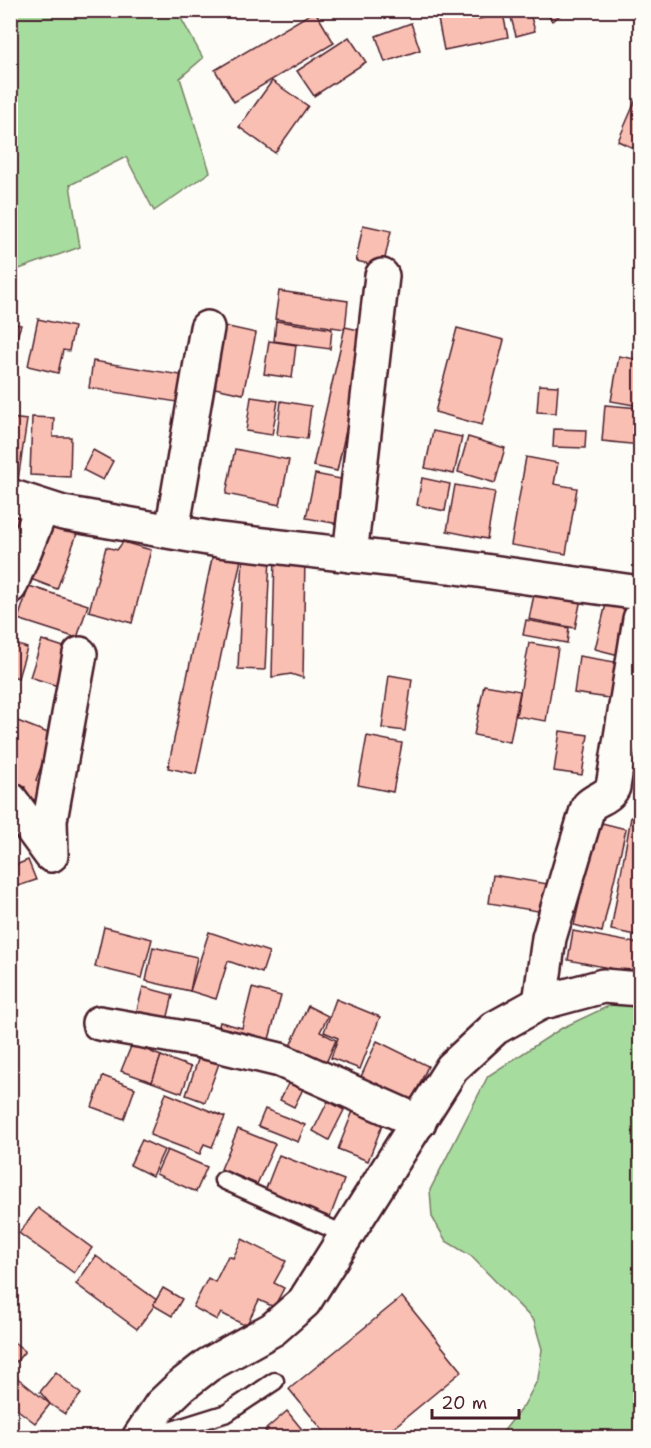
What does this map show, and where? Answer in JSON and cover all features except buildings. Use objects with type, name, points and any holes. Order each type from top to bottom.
[{"type":"street","points":[[350,555],[382,276]]},
{"type":"street","points":[[172,531],[207,328]]},
{"type":"street","points":[[10,496],[42,508],[219,540],[640,593]]},
{"type":"street","points":[[10,586],[42,508]]},
{"type":"street","points":[[540,1003],[549,938],[588,807],[592,802],[609,795],[613,787],[640,619]]},
{"type":"street","points":[[10,799],[51,855],[50,820],[80,654]]},
{"type":"street","points":[[139,1437],[161,1405],[181,1386],[208,1365],[273,1329],[304,1302],[348,1236],[452,1068],[495,1028],[540,1003],[603,986],[640,989]]},
{"type":"street","points":[[99,1023],[201,1041],[280,1060],[419,1122]]},
{"type":"lane","points":[[223,1180],[348,1236]]},
{"type":"lane","points":[[147,1437],[227,1413],[275,1381]]},
{"type":"green space","points":[[11,10],[177,11],[203,58],[180,78],[210,172],[154,211],[126,157],[70,185],[80,247],[11,272]]},
{"type":"green space","points":[[634,994],[640,997],[640,1437],[499,1437],[524,1405],[538,1379],[542,1349],[534,1321],[471,1256],[446,1241],[432,1217],[430,1190],[488,1076],[562,1028]]}]
